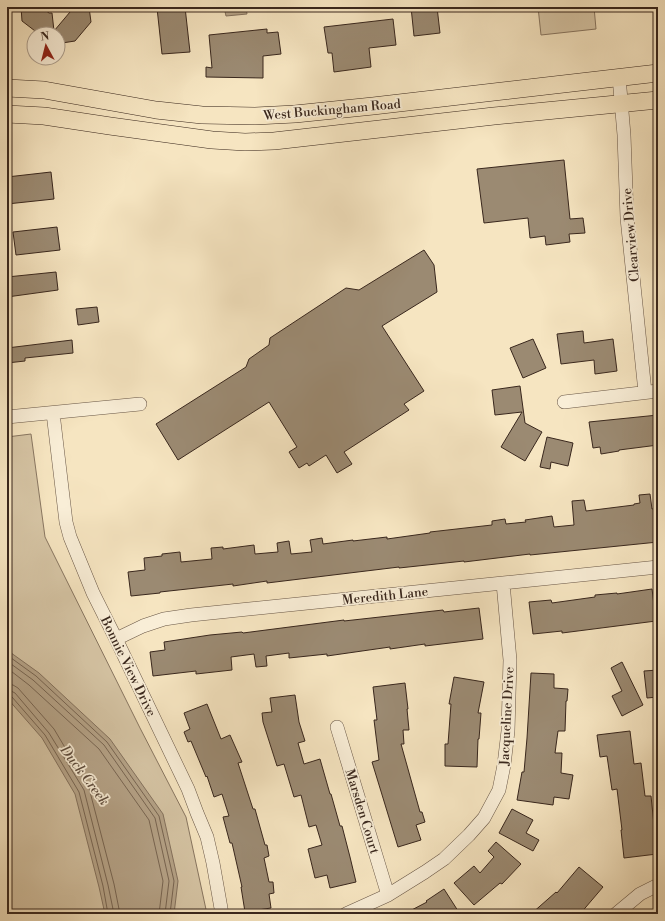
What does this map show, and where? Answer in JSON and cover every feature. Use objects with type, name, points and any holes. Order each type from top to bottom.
[{"type":"main road","name":"West Buckingham Road","points":[[7,88],[44,90],[156,110],[202,115],[255,116],[295,114],[373,106],[658,73]]},
{"type":"main road","name":"West Buckingham Road","points":[[7,114],[44,116],[212,140],[245,142],[274,141],[494,116],[658,100]]},
{"type":"main road","points":[[110,126],[115,102]]},
{"type":"main road","points":[[373,106],[375,130]]},
{"type":"street","name":"Clearview Drive","points":[[619,78],[624,136],[627,218],[645,392]]},
{"type":"street","points":[[564,402],[658,391]]},
{"type":"street","points":[[7,417],[140,404]]},
{"type":"street","name":"Bonnie View Drive","points":[[53,413],[66,522],[70,537],[93,593],[188,789],[204,831],[213,863],[222,914]]},
{"type":"street","name":"Meredith Lane","points":[[116,638],[143,626],[164,619],[191,615],[658,567]]},
{"type":"street","name":"Jacqueline Drive","points":[[346,914],[388,895],[444,859],[484,818],[499,790],[508,731],[510,660],[503,583]]},
{"type":"street","name":"Marsden Court","points":[[337,727],[388,895]]},
{"type":"street","points":[[616,914],[640,894],[658,885]]},
{"type":"shaded area","points":[[538,7],[594,7],[596,29],[541,35]]},
{"type":"shaded area","points":[[31,434],[45,537],[186,817],[207,914],[7,914],[7,437]]},
{"type":"water","points":[[224,7],[246,7],[247,14],[226,16]]},
{"type":"water","name":"Duck Creek","points":[[7,650],[39,673],[110,739],[163,814],[178,881],[174,914],[105,914],[75,794],[42,738],[7,698]]},
{"type":"building","points":[[21,7],[41,7],[49,13],[52,13],[53,26],[29,26],[22,21]]},
{"type":"building","points":[[69,7],[89,7],[91,22],[75,41],[66,42],[66,26],[58,26],[70,12]]},
{"type":"building","points":[[185,7],[190,52],[162,54],[157,8]]},
{"type":"building","points":[[411,7],[437,7],[440,33],[414,36]]},
{"type":"building","points":[[393,19],[396,45],[369,48],[371,67],[334,72],[332,53],[328,53],[324,27]]},
{"type":"building","points":[[267,29],[267,33],[278,32],[281,54],[263,56],[263,78],[206,77],[206,67],[212,68],[209,35]]},
{"type":"building","points":[[564,160],[570,219],[583,218],[585,233],[569,234],[570,242],[546,245],[545,236],[530,238],[528,218],[484,223],[477,169]]},
{"type":"building","points":[[51,172],[54,199],[7,204],[7,177]]},
{"type":"building","points":[[57,227],[60,250],[16,255],[13,232]]},
{"type":"building","points":[[424,250],[434,265],[437,292],[382,326],[424,391],[404,404],[409,410],[344,452],[352,464],[337,473],[326,455],[309,466],[307,463],[299,468],[289,452],[297,447],[269,402],[178,460],[156,424],[246,367],[249,359],[269,345],[270,338],[346,288],[359,290]]},
{"type":"building","points":[[56,272],[58,290],[7,297],[7,277]]},
{"type":"building","points":[[97,307],[99,322],[78,325],[76,309]]},
{"type":"building","points":[[583,331],[584,343],[613,339],[617,371],[595,374],[594,360],[561,364],[557,334]]},
{"type":"building","points":[[533,339],[546,368],[523,378],[510,348]]},
{"type":"building","points":[[72,340],[73,353],[25,358],[25,361],[7,363],[7,348]]},
{"type":"building","points":[[520,386],[525,423],[542,432],[525,461],[501,447],[522,412],[495,415],[492,390]]},
{"type":"building","points":[[658,415],[658,445],[601,454],[600,447],[593,448],[589,422]]},
{"type":"building","points":[[547,437],[573,443],[568,466],[551,462],[550,469],[540,467]]},
{"type":"building","points":[[650,494],[652,509],[658,508],[658,542],[464,562],[399,567],[267,583],[267,581],[233,586],[233,584],[131,596],[128,572],[145,570],[144,558],[162,556],[162,554],[180,552],[181,562],[212,559],[211,548],[223,547],[223,549],[254,545],[255,554],[278,552],[277,543],[289,541],[291,554],[312,552],[310,540],[322,538],[323,544],[387,537],[387,539],[430,532],[492,525],[492,521],[505,519],[506,524],[526,522],[525,520],[552,516],[554,527],[574,525],[572,501],[584,500],[586,511],[634,505],[640,503],[639,495]]},
{"type":"building","points":[[652,589],[656,621],[562,633],[562,631],[533,634],[529,602],[551,600],[552,603],[595,597],[595,595],[617,594]]},
{"type":"building","points":[[479,608],[483,639],[425,646],[425,644],[390,649],[390,647],[327,656],[327,654],[289,658],[289,653],[266,656],[267,666],[256,667],[254,654],[231,657],[232,670],[196,674],[196,671],[153,676],[150,652],[165,650],[164,642],[210,635],[243,633],[344,620]]},
{"type":"building","points":[[622,662],[643,705],[622,716],[612,696],[622,691],[611,668]]},
{"type":"building","points":[[658,670],[658,697],[647,698],[644,671]]},
{"type":"building","points":[[531,673],[554,674],[554,688],[568,689],[565,731],[558,731],[555,753],[562,753],[561,773],[573,775],[569,799],[554,797],[553,805],[517,800],[522,772],[524,772]]},
{"type":"building","points":[[454,677],[484,682],[478,713],[481,713],[477,767],[445,766],[445,744],[448,744],[451,704],[449,704]]},
{"type":"building","points":[[405,683],[409,730],[403,730],[404,744],[401,744],[420,812],[422,812],[425,822],[416,825],[421,840],[398,847],[372,762],[379,760],[374,720],[377,720],[373,687]]},
{"type":"building","points":[[295,695],[299,722],[305,741],[298,743],[304,764],[320,759],[340,826],[342,826],[356,882],[330,888],[327,875],[315,878],[308,849],[322,845],[316,825],[309,827],[301,795],[294,797],[284,764],[277,766],[263,722],[262,713],[272,712],[270,698]]},
{"type":"building","points":[[207,704],[221,739],[230,735],[242,762],[238,763],[253,809],[255,809],[265,845],[267,845],[269,856],[264,858],[269,882],[273,882],[274,893],[269,894],[271,908],[245,912],[242,887],[232,843],[230,843],[223,817],[229,816],[222,794],[214,797],[207,776],[206,777],[191,741],[188,742],[184,732],[190,729],[184,713]]},
{"type":"building","points":[[630,731],[634,764],[641,763],[645,796],[651,796],[657,854],[624,858],[617,789],[612,790],[607,756],[600,757],[597,735]]},
{"type":"building","points":[[512,809],[533,820],[526,833],[539,840],[533,851],[499,833]]},
{"type":"building","points":[[496,842],[521,864],[502,884],[500,883],[474,905],[454,883],[474,866],[480,873],[494,857],[488,851]]},
{"type":"building","points":[[579,867],[603,887],[580,914],[531,914],[556,892],[557,893]]},
{"type":"building","points":[[444,889],[460,914],[404,914],[427,902],[426,901]]}]
